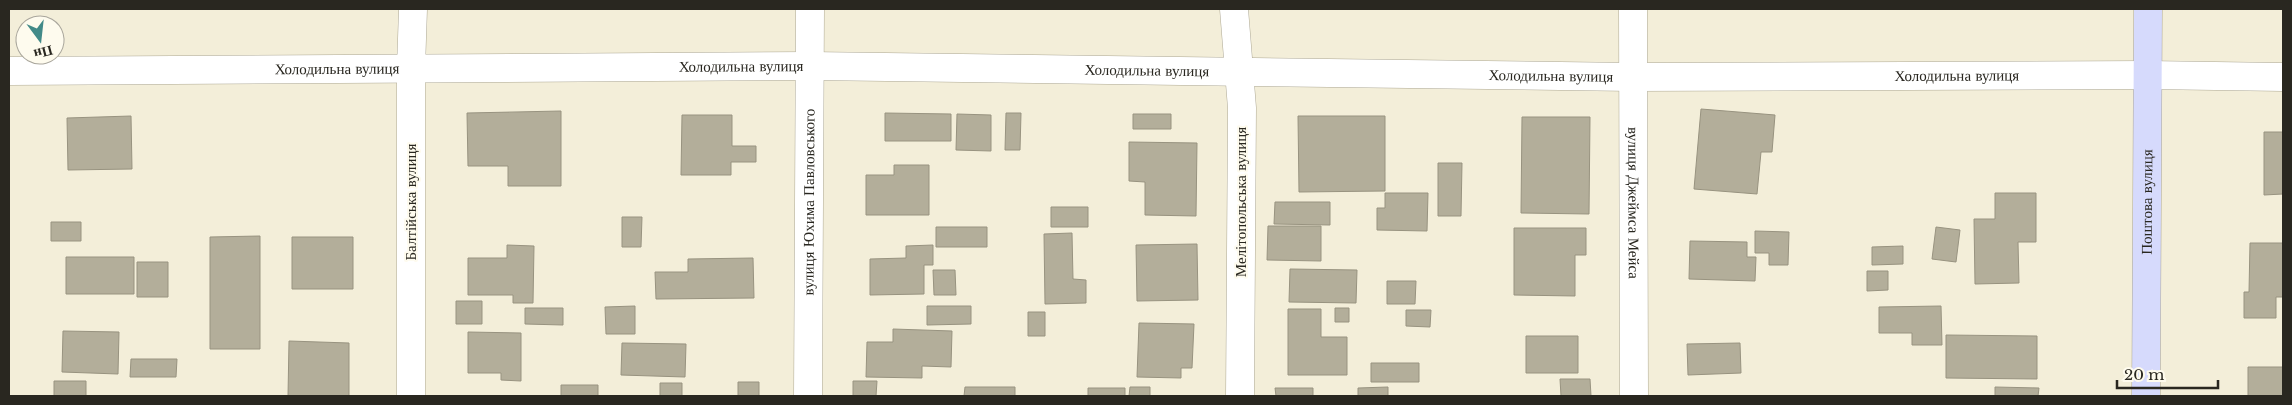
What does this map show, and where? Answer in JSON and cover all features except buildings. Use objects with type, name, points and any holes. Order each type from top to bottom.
[{"type":"street","name":"Балтійська вулиця","points":[[411,396],[411,68],[413,9]]},
{"type":"street","name":"вулиця Юхима Павловського","points":[[808,396],[810,9]]},
{"type":"street","name":"Мелітопольська вулиця","points":[[1234,9],[1242,108],[1240,396]]},
{"type":"street","name":"вулиця Джеймса Мейса","points":[[1633,9],[1634,396]]},
{"type":"street","name":"Поштова вулиця","points":[[2146,396],[2148,9]]},
{"type":"street","name":"Холодильна вулиця","points":[[9,71],[810,66],[1632,77],[2148,75],[2283,77]]}]
